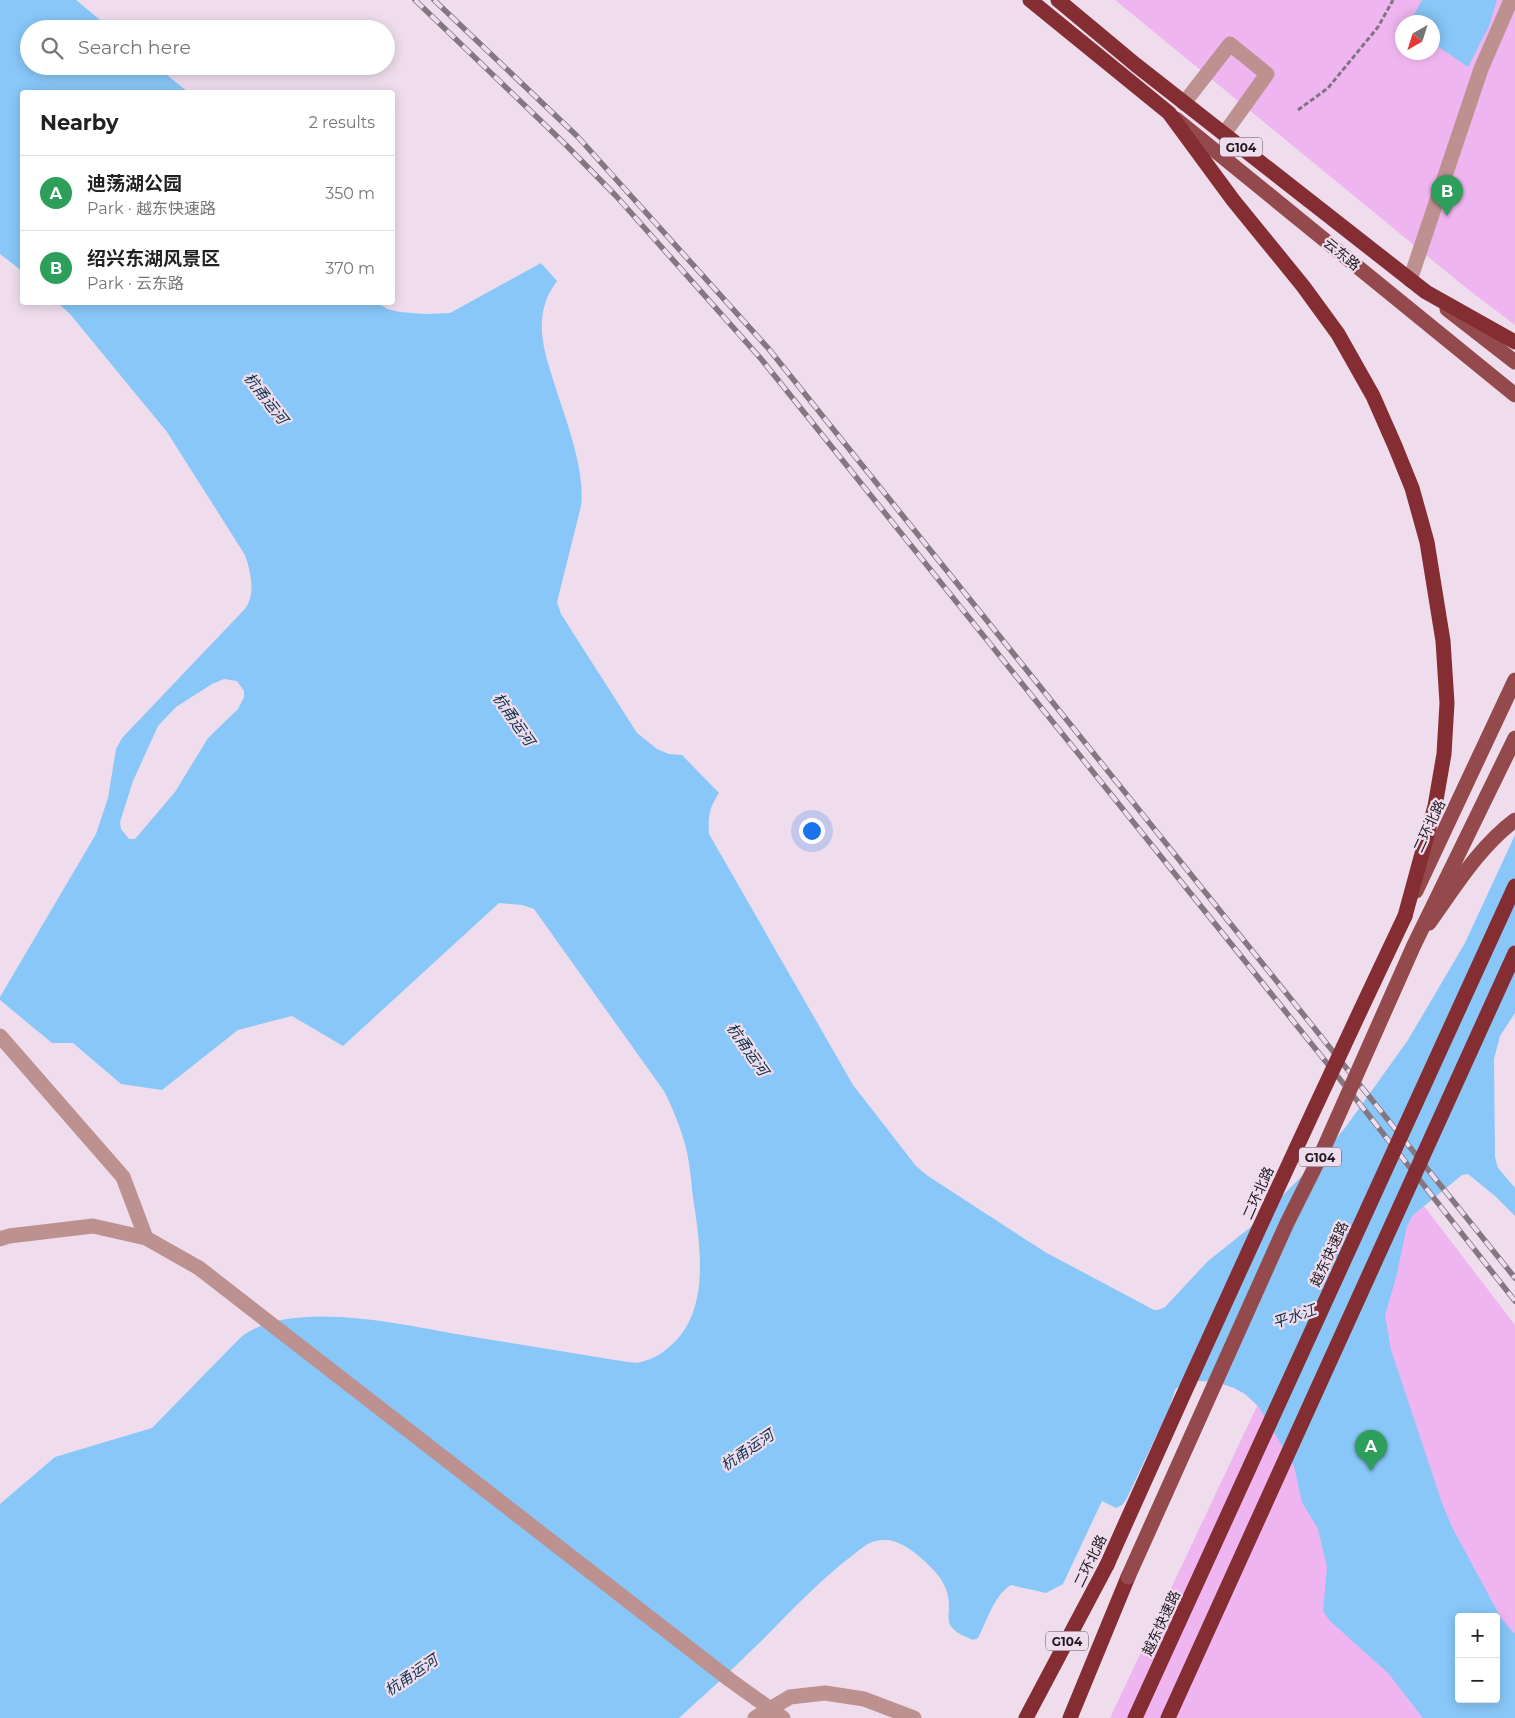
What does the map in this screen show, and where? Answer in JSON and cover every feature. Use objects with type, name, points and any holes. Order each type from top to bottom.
[{"type":"highway","points":[[1030,0],[1169,113],[1233,200],[1303,286],[1338,334],[1372,396],[1395,446],[1412,488],[1427,542],[1443,641],[1446,694],[1444,754],[1436,806],[1405,916]]},
{"type":"highway","name":"G104","points":[[1058,0],[1184,103],[1426,292]]},
{"type":"highway","points":[[1426,292],[1515,342]]},
{"type":"highway","name":"越东快速路","points":[[1135,1718],[1515,886]]},
{"type":"highway","name":"二环北路","points":[[1026,1718],[1107,1565],[1335,1062],[1405,916]]},
{"type":"highway","points":[[1168,1718],[1515,953]]},
{"type":"highway","name":"G104","points":[[1070,1718],[1128,1577]]},
{"type":"main road","name":"云东路","points":[[1169,113],[1515,395]]},
{"type":"main road","name":"G104","points":[[1426,292],[1515,362]]},
{"type":"main road","name":"二环北路","points":[[1405,916],[1515,680]]},
{"type":"main road","name":"G104","points":[[1128,1577],[1283,1231],[1319,1159],[1414,945],[1515,738]]},
{"type":"main road","points":[[1414,945],[1477,857],[1506,826],[1515,820]]},
{"type":"street","points":[[1410,280],[1481,69],[1511,0]]},
{"type":"street","points":[[1184,103],[1230,44],[1267,74],[1224,134]]},
{"type":"street","points":[[0,1036],[124,1176],[146,1238]]},
{"type":"street","points":[[0,1239],[9,1236],[93,1226],[146,1238],[200,1268],[730,1680],[783,1718]]},
{"type":"street","points":[[755,1718],[790,1697],[826,1693],[864,1699],[914,1718]]},
{"type":"path","points":[[1298,110],[1328,88],[1378,28],[1393,0]]},
{"type":"shaded area","points":[[1115,0],[1515,0],[1515,325],[1465,287]]},
{"type":"shaded area","points":[[1379,1147],[1515,1325],[1515,1718],[1110,1718]]},
{"type":"water","points":[[0,0],[76,0],[100,20],[20,20],[20,75],[167,75],[186,90],[20,90],[20,269],[0,254]]},
{"type":"water","points":[[1422,0],[1497,0],[1489,26],[1468,67],[1440,48],[1440,15],[1414,15]]},
{"type":"water","points":[[541,263],[557,281],[548,296],[543,310],[544,348],[577,458],[582,491],[581,506],[557,602],[561,614],[637,733],[657,749],[669,754],[682,755],[719,793],[710,812],[709,834],[853,1085],[916,1166],[928,1176],[1045,1252],[1154,1310],[1165,1307],[1208,1261],[1252,1226],[1313,1165],[1345,1128],[1408,1040],[1465,943],[1515,835],[1515,1013],[1500,1036],[1494,1059],[1495,1157],[1498,1168],[1515,1188],[1515,1216],[1495,1196],[1468,1174],[1462,1175],[1412,1216],[1407,1226],[1396,1278],[1385,1315],[1391,1350],[1442,1503],[1452,1527],[1498,1613],[1455,1613],[1455,1703],[1500,1703],[1500,1616],[1515,1634],[1515,1718],[1423,1718],[1388,1673],[1330,1621],[1323,1611],[1327,1567],[1318,1529],[1302,1502],[1294,1466],[1259,1407],[1245,1394],[1234,1388],[1216,1382],[1185,1380],[1175,1390],[1169,1409],[1126,1500],[1116,1508],[1102,1501],[1063,1584],[1046,1593],[1011,1585],[1005,1589],[995,1602],[978,1638],[973,1640],[961,1635],[950,1624],[946,1589],[931,1568],[920,1557],[903,1545],[892,1541],[879,1540],[864,1546],[840,1565],[736,1666],[679,1718],[0,1718],[0,1504],[55,1457],[152,1428],[241,1337],[263,1325],[290,1319],[319,1316],[351,1318],[383,1321],[638,1363],[659,1355],[682,1333],[691,1316],[697,1297],[700,1277],[698,1236],[687,1154],[676,1119],[664,1091],[534,909],[522,905],[499,903],[343,1046],[292,1016],[238,1030],[162,1090],[121,1084],[73,1043],[52,1043],[0,1000],[0,997],[96,834],[108,798],[116,749],[122,738],[243,611],[248,604],[251,592],[250,573],[245,555],[167,432],[70,314],[60,305],[381,305],[387,309],[400,312],[450,313]],"holes":[[[224,679],[237,681],[244,691],[244,697],[238,709],[208,738],[175,792],[135,839],[129,839],[121,829],[120,822],[133,781],[158,726],[176,707],[212,684]]]},
{"type":"railway","points":[[415,0],[566,145],[617,197],[762,360],[1363,1108],[1515,1301]]},
{"type":"railway","points":[[434,0],[577,136],[768,348],[1515,1278]]},
{"type":"place","name":"绍兴东湖风景区","points":[[1447,216]]},
{"type":"place","name":"迪荡湖公园","points":[[1371,1471]]},
{"type":"water label","name":"杭甬运河","points":[[266,398]]},
{"type":"water label","name":"杭甬运河","points":[[514,719]]},
{"type":"water label","name":"杭甬运河","points":[[748,1049]]},
{"type":"water label","name":"平水江","points":[[1294,1316]]},
{"type":"water label","name":"杭甬运河","points":[[747,1450]]},
{"type":"water label","name":"杭甬运河","points":[[411,1675]]}]
